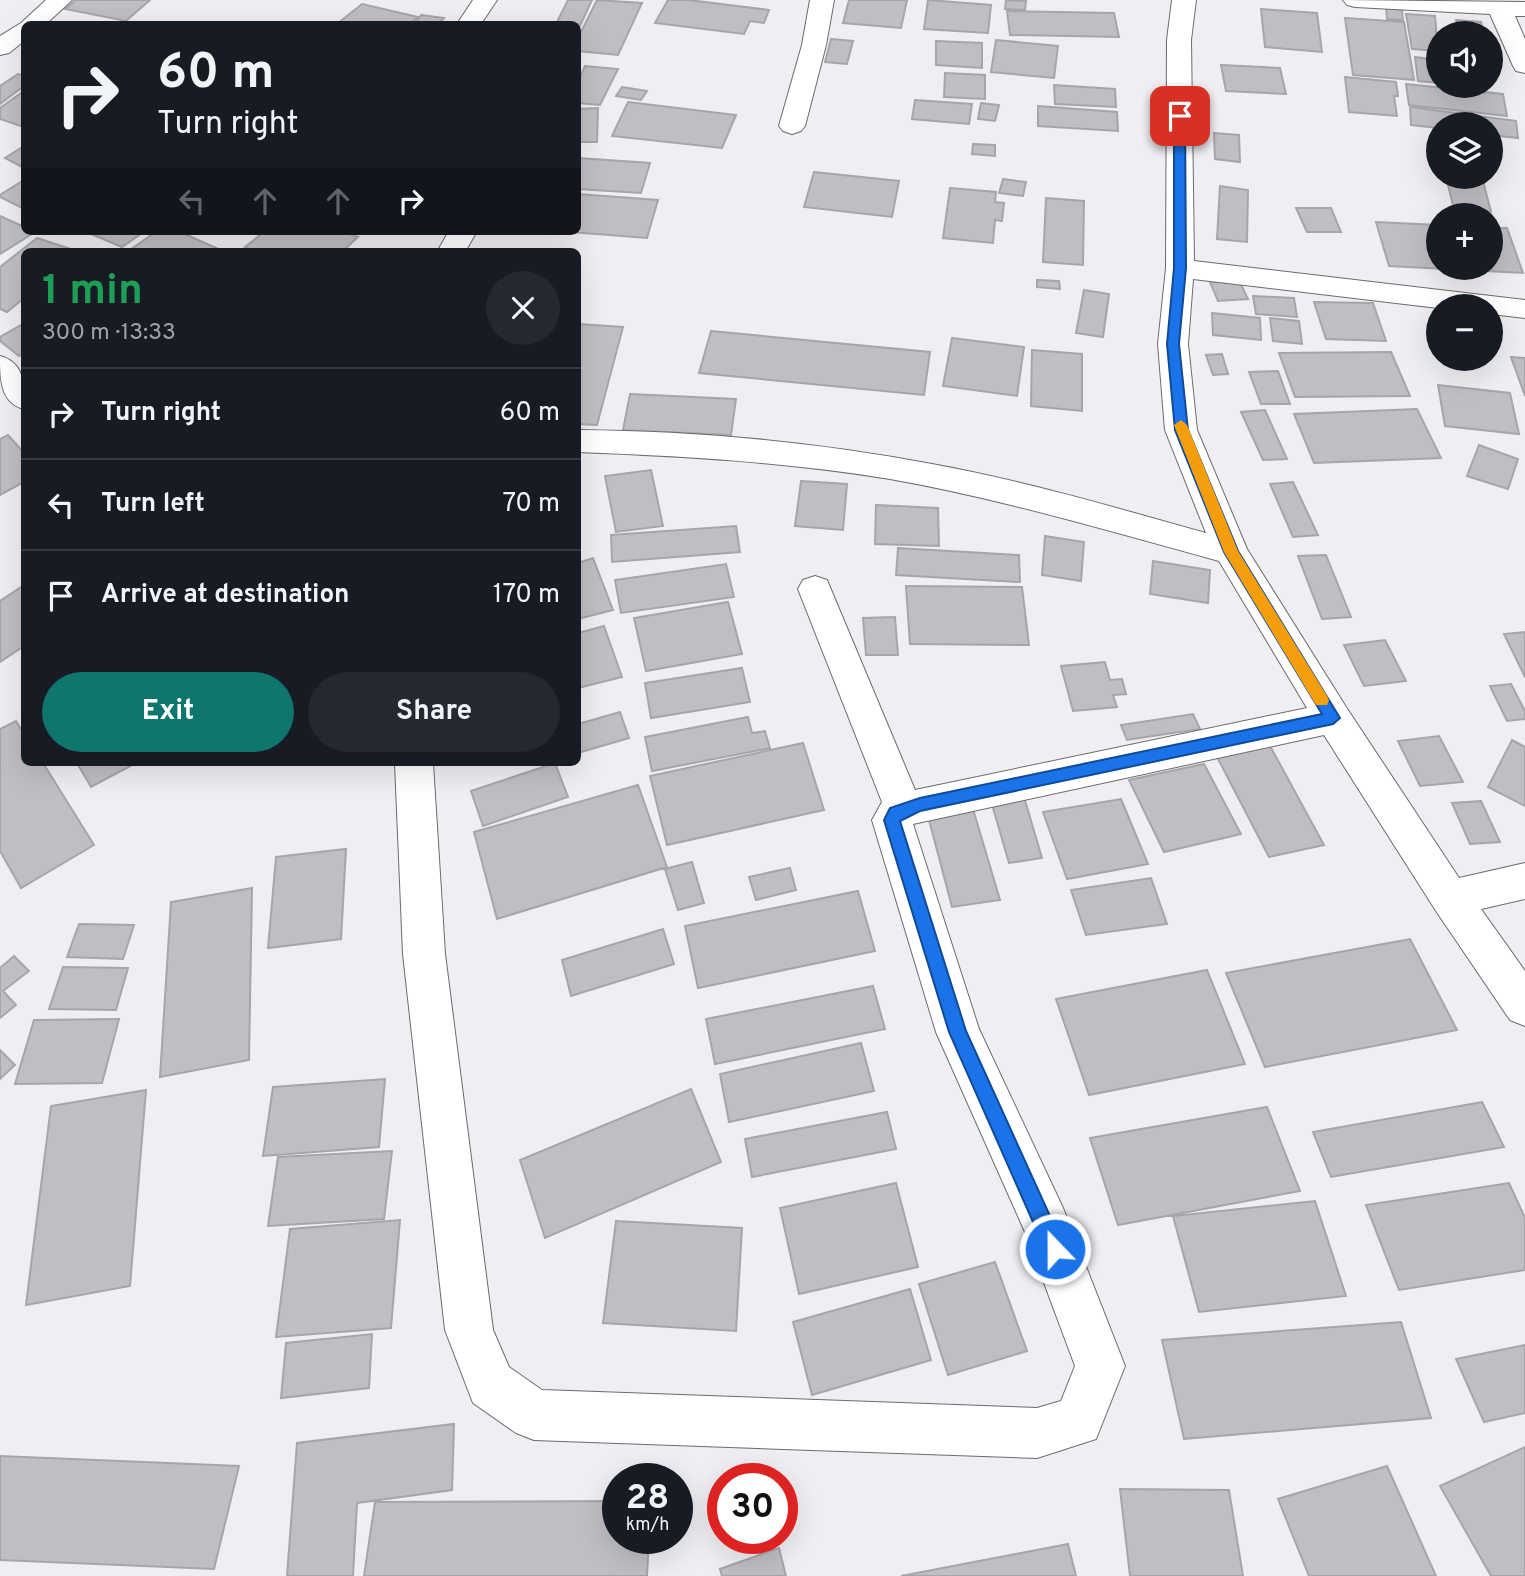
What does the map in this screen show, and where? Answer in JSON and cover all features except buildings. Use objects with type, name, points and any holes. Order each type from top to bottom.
[{"type":"street","points":[[36,21],[60,0]]},
{"type":"street","points":[[472,21],[485,0]]},
{"type":"street","points":[[792,126],[814,45],[822,0]]},
{"type":"street","points":[[1184,0],[1179,40],[1180,268],[1173,344],[1181,430],[1231,552],[1333,718],[1450,898],[1525,1006]]},
{"type":"street","points":[[1354,0],[1525,9]]},
{"type":"street","points":[[1499,7],[1525,66]]},
{"type":"street","points":[[0,48],[21,32]]},
{"type":"street","points":[[1180,268],[1525,309]]},
{"type":"street","points":[[0,366],[21,395]]},
{"type":"street","points":[[581,441],[771,453],[890,467],[1014,493],[1231,552]]},
{"type":"street","points":[[815,589],[904,810]]},
{"type":"street","points":[[414,766],[424,954],[469,1330],[491,1385],[534,1415],[1037,1433],[1078,1421],[1100,1366],[1046,1225],[958,1032],[892,820],[896,813],[904,810],[1333,718]]},
{"type":"street","points":[[1450,898],[1525,881]]},
{"type":"slow traffic","points":[[1181,425],[1231,552],[1322,700]]},
{"type":"route","points":[[1055,1249],[958,1032],[892,820],[896,813],[920,804],[1333,718],[1231,552],[1181,430],[1173,344],[1180,268],[1180,116]]}]
